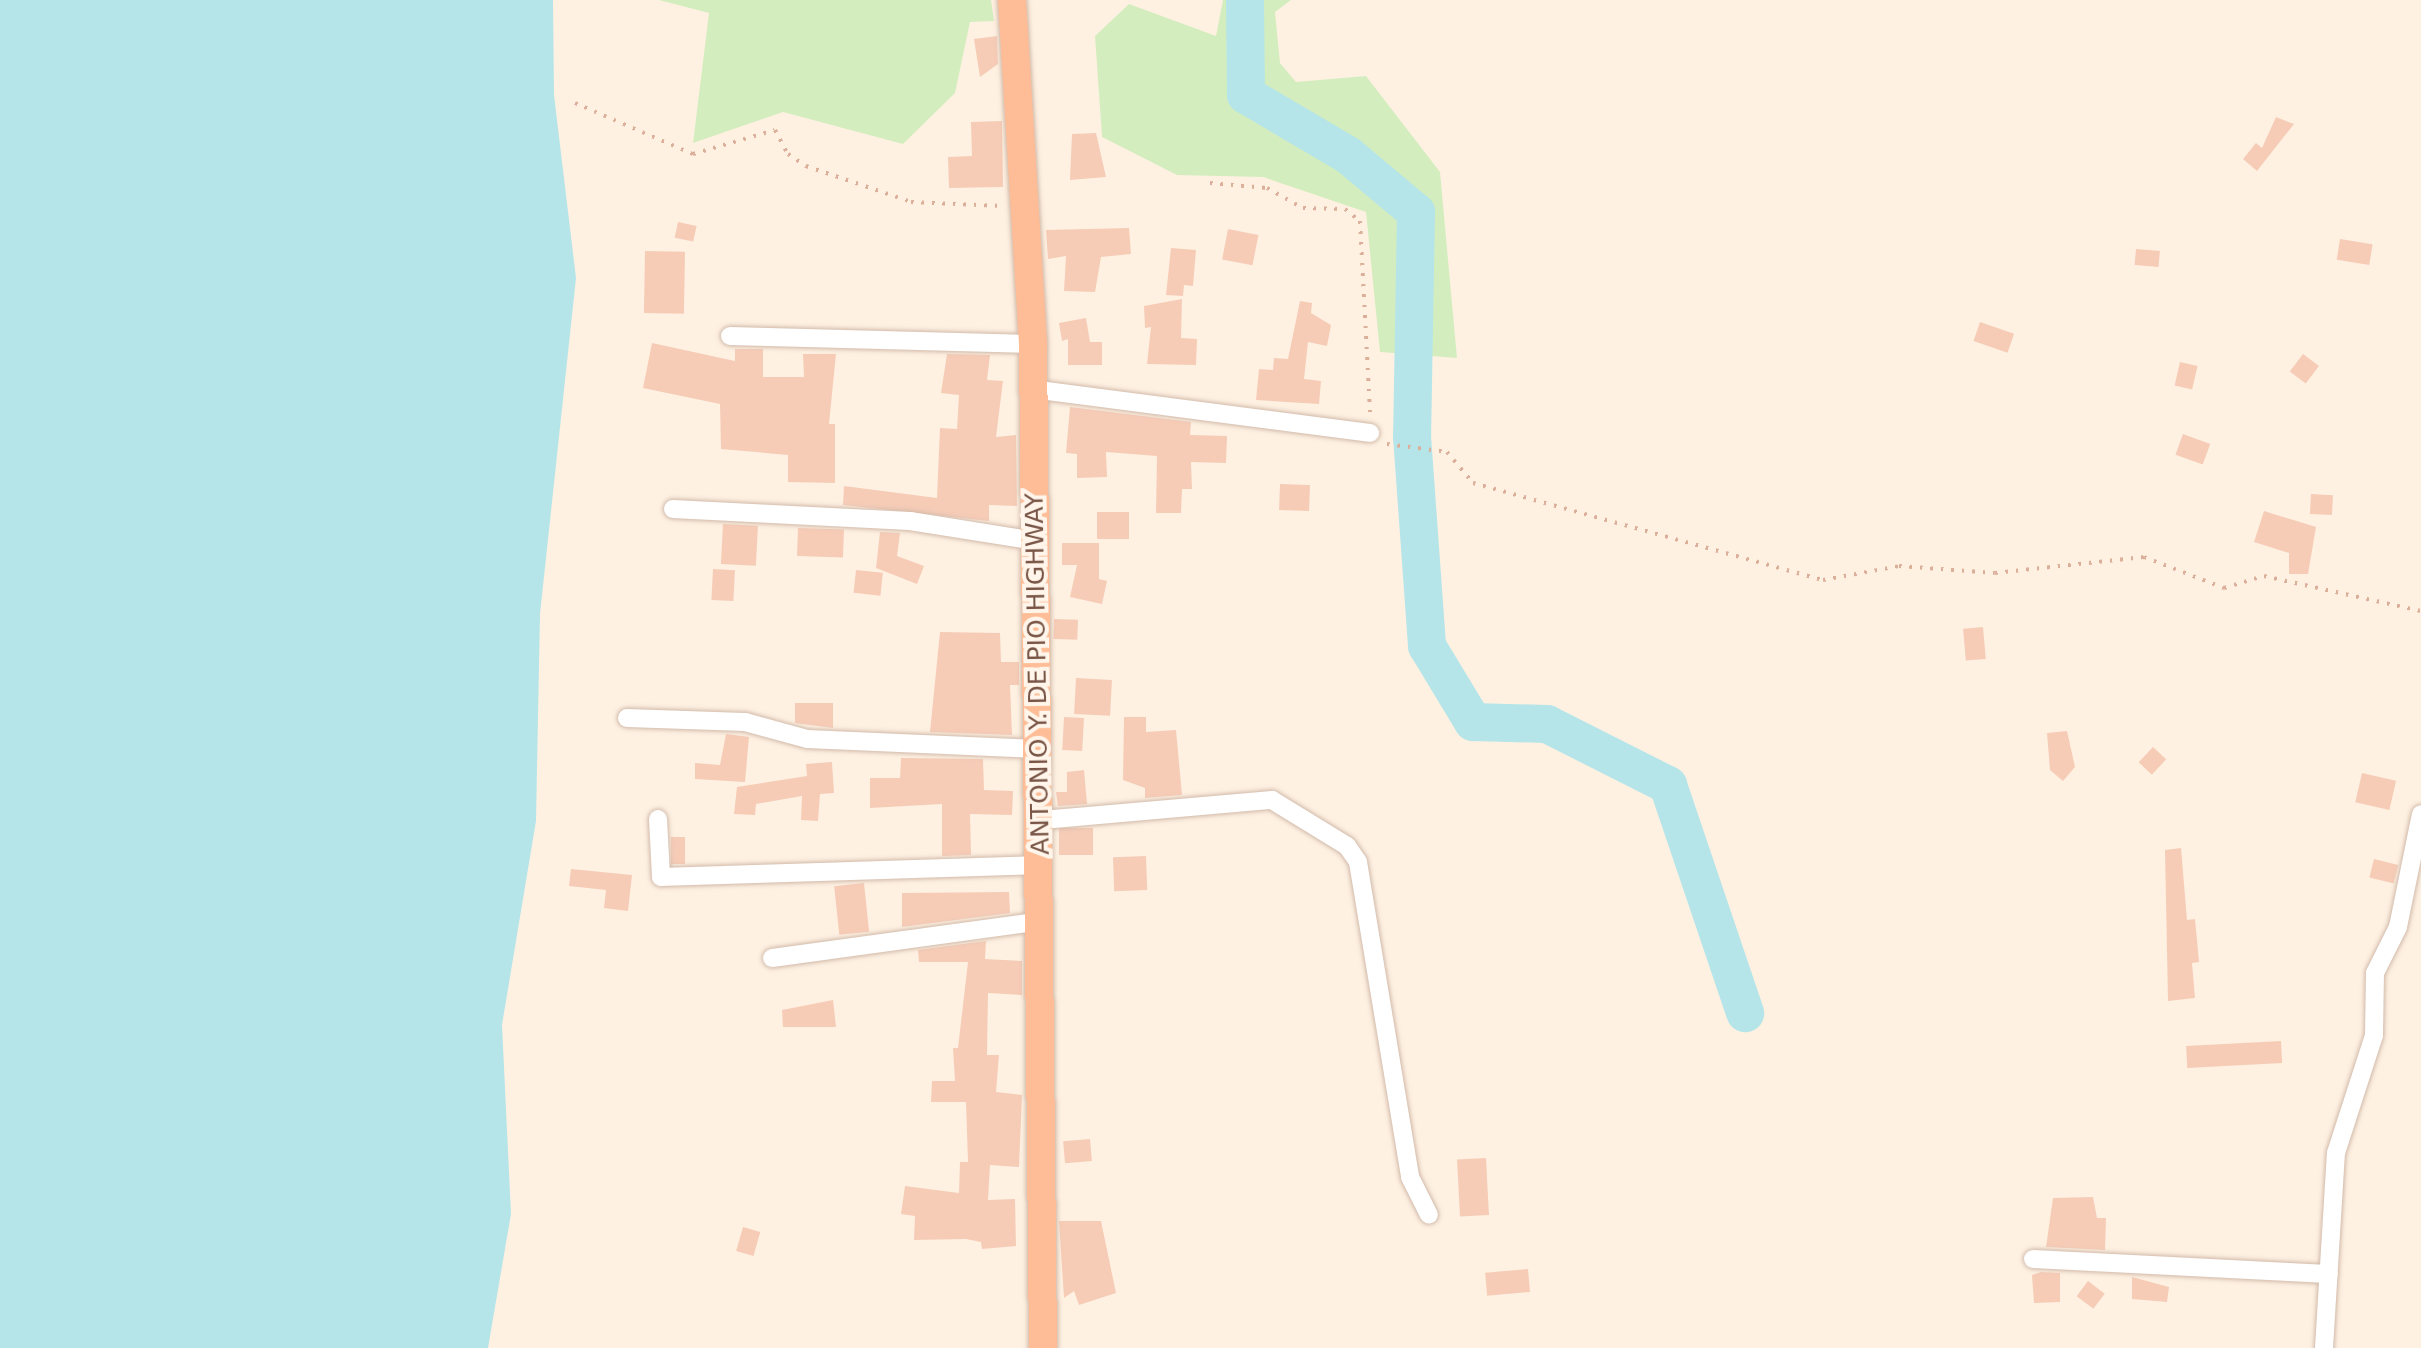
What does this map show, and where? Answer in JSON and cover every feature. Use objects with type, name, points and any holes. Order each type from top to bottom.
[{"type":"highway","name":"ANTONIO Y. DE PIO HIGHWAY","points":[[1012,0],[1033,344],[1042,820],[1043,1348]]},
{"type":"street","points":[[730,336],[1033,344]]},
{"type":"street","points":[[1032,389],[1377,438]]},
{"type":"street","points":[[673,509],[910,521],[1036,540]]},
{"type":"street","points":[[627,718],[746,722],[806,739],[1038,749]]},
{"type":"street","points":[[1042,820],[1272,800],[1347,846],[1358,862],[1410,1177],[1429,1215]]},
{"type":"street","points":[[2324,1348],[2336,1153],[2374,1035],[2375,973],[2398,927],[2421,814]]},
{"type":"street","points":[[658,818],[661,878],[1041,864]]},
{"type":"street","points":[[772,958],[1041,922]]},
{"type":"street","points":[[2033,1259],[2245,1275],[2329,1274]]},
{"type":"path","points":[[575,103],[693,154],[775,130],[788,154],[806,166],[911,202],[1027,207]]},
{"type":"path","points":[[1210,183],[1266,188],[1303,208],[1345,209],[1360,221],[1377,438],[1446,452],[1473,483],[1823,580],[1899,566],[1995,574],[2144,557],[2224,588],[2264,576],[2421,611]]},
{"type":"green space","points":[[659,0],[991,0],[994,21],[970,22],[955,93],[903,144],[783,112],[693,143],[709,13]]},
{"type":"green space","points":[[1223,0],[1291,0],[1275,12],[1280,63],[1296,82],[1366,76],[1440,172],[1457,358],[1380,352],[1366,212],[1263,177],[1177,175],[1102,137],[1095,36],[1129,4],[1216,36]]},
{"type":"water","points":[[0,0],[553,0],[554,95],[576,278],[540,614],[536,821],[502,1025],[511,1214],[488,1348],[0,1348]]},
{"type":"building","points":[[997,36],[998,64],[980,77],[974,39]]},
{"type":"building","points":[[2276,117],[2294,124],[2257,171],[2243,159],[2256,143],[2262,148]]},
{"type":"building","points":[[1002,121],[1003,187],[949,188],[948,157],[972,156],[971,122]]},
{"type":"building","points":[[1096,133],[1106,177],[1070,180],[1072,134]]},
{"type":"building","points":[[678,222],[697,226],[693,242],[675,238]]},
{"type":"building","points":[[1129,228],[1131,254],[1101,257],[1095,292],[1064,291],[1066,256],[1048,259],[1046,230]]},
{"type":"building","points":[[1228,229],[1258,235],[1253,265],[1222,259]]},
{"type":"building","points":[[2340,239],[2373,244],[2369,265],[2337,260]]},
{"type":"building","points":[[1171,248],[1196,250],[1193,286],[1184,285],[1183,296],[1166,295]]},
{"type":"building","points":[[2136,249],[2160,251],[2159,267],[2135,265]]},
{"type":"building","points":[[645,251],[685,252],[684,314],[644,313]]},
{"type":"building","points":[[1182,299],[1181,338],[1197,339],[1196,365],[1147,364],[1151,327],[1145,328],[1144,306]]},
{"type":"building","points":[[1300,301],[1312,303],[1311,313],[1331,325],[1327,346],[1308,342],[1304,379],[1321,381],[1319,404],[1256,400],[1259,369],[1273,370],[1274,358],[1288,359]]},
{"type":"building","points":[[1086,318],[1090,342],[1102,342],[1102,365],[1068,365],[1068,339],[1062,341],[1059,323]]},
{"type":"building","points":[[1980,322],[2014,334],[2008,353],[1973,341]]},
{"type":"building","points":[[652,343],[735,361],[735,349],[763,349],[763,377],[804,377],[803,354],[836,354],[829,424],[835,424],[835,483],[788,482],[788,455],[721,449],[720,404],[643,388]]},
{"type":"building","points":[[947,354],[990,355],[987,380],[1003,381],[996,437],[1016,435],[1017,506],[989,505],[989,521],[843,505],[844,486],[937,498],[940,428],[957,429],[959,395],[941,393]]},
{"type":"building","points":[[2303,354],[2319,366],[2306,384],[2290,372]]},
{"type":"building","points":[[2180,362],[2198,366],[2192,389],[2175,385]]},
{"type":"building","points":[[1070,407],[1191,422],[1190,435],[1227,436],[1226,463],[1191,462],[1192,489],[1182,489],[1181,513],[1156,513],[1157,456],[1106,452],[1107,477],[1077,478],[1077,454],[1066,453]]},
{"type":"building","points":[[2183,434],[2210,444],[2203,465],[2175,455]]},
{"type":"building","points":[[1280,484],[1310,485],[1309,511],[1279,510]]},
{"type":"building","points":[[2311,494],[2333,495],[2332,515],[2310,514]]},
{"type":"building","points":[[2264,511],[2316,527],[2308,574],[2289,574],[2289,553],[2254,542]]},
{"type":"building","points":[[1097,512],[1129,512],[1129,539],[1097,539]]},
{"type":"building","points":[[723,524],[758,526],[756,566],[721,564]]},
{"type":"building","points":[[798,528],[844,530],[843,558],[797,556]]},
{"type":"building","points":[[880,532],[900,533],[897,556],[924,566],[917,584],[876,568]]},
{"type":"building","points":[[1062,543],[1099,543],[1099,579],[1107,581],[1102,604],[1070,597],[1077,565],[1062,565]]},
{"type":"building","points":[[713,569],[735,570],[733,601],[711,600]]},
{"type":"building","points":[[856,570],[883,573],[880,596],[854,593]]},
{"type":"building","points":[[1054,619],[1078,620],[1077,640],[1053,639]]},
{"type":"building","points":[[1983,627],[1986,659],[1966,661],[1963,629]]},
{"type":"building","points":[[940,632],[1000,633],[1001,662],[1019,662],[1019,685],[1010,685],[1012,735],[930,732]]},
{"type":"building","points":[[1076,678],[1112,680],[1110,716],[1074,714]]},
{"type":"building","points":[[795,703],[833,703],[833,728],[795,723]]},
{"type":"building","points":[[1064,717],[1084,718],[1082,751],[1062,750]]},
{"type":"building","points":[[1124,717],[1146,717],[1146,732],[1176,730],[1182,795],[1145,798],[1145,788],[1123,780]]},
{"type":"building","points":[[2067,731],[2075,767],[2063,781],[2050,770],[2047,733]]},
{"type":"building","points":[[726,734],[749,737],[745,782],[695,779],[695,763],[720,765]]},
{"type":"building","points":[[2153,747],[2166,759],[2152,775],[2139,762]]},
{"type":"building","points":[[901,758],[983,759],[984,790],[1013,791],[1012,815],[970,814],[971,855],[942,856],[942,804],[870,808],[870,778],[900,778]]},
{"type":"building","points":[[832,762],[834,793],[820,794],[818,821],[801,820],[802,796],[756,804],[755,815],[734,814],[737,787],[807,776],[806,764]]},
{"type":"building","points":[[1084,770],[1087,804],[1058,806],[1056,792],[1067,792],[1067,772]]},
{"type":"building","points":[[2362,773],[2396,781],[2389,810],[2355,802]]},
{"type":"building","points":[[1059,828],[1093,828],[1093,855],[1059,855]]},
{"type":"building","points":[[671,837],[685,837],[685,864],[671,864]]},
{"type":"building","points":[[2181,848],[2187,920],[2195,919],[2199,962],[2192,963],[2195,998],[2168,1001],[2165,850]]},
{"type":"building","points":[[1146,856],[1147,890],[1114,891],[1113,857]]},
{"type":"building","points":[[2374,859],[2398,865],[2394,883],[2369,877]]},
{"type":"building","points":[[571,869],[632,875],[628,911],[604,908],[606,890],[569,886]]},
{"type":"building","points":[[864,883],[869,932],[839,935],[834,886]]},
{"type":"building","points":[[1009,892],[1010,913],[902,927],[902,893]]},
{"type":"building","points":[[986,941],[985,959],[1022,961],[1022,995],[988,993],[987,1055],[999,1055],[996,1092],[1022,1095],[1019,1167],[990,1165],[988,1200],[1015,1199],[1016,1246],[982,1249],[981,1242],[966,1239],[914,1240],[915,1216],[901,1214],[905,1186],[959,1193],[960,1162],[968,1162],[966,1102],[931,1102],[932,1081],[955,1081],[953,1048],[958,1048],[968,962],[919,962],[918,950]]},
{"type":"building","points":[[833,1000],[836,1027],[783,1027],[782,1010]]},
{"type":"building","points":[[2281,1041],[2282,1063],[2187,1068],[2186,1046]]},
{"type":"building","points":[[1090,1139],[1092,1161],[1065,1163],[1063,1141]]},
{"type":"building","points":[[1486,1158],[1489,1215],[1460,1216],[1457,1160]]},
{"type":"building","points":[[2093,1197],[2097,1218],[2106,1218],[2105,1250],[2046,1247],[2053,1198]]},
{"type":"building","points":[[1059,1221],[1101,1221],[1116,1293],[1079,1305],[1074,1291],[1064,1298]]},
{"type":"building","points":[[743,1227],[760,1232],[753,1256],[736,1251]]},
{"type":"building","points":[[1528,1269],[1530,1292],[1487,1296],[1485,1273]]},
{"type":"building","points":[[2060,1273],[2060,1302],[2034,1303],[2032,1275]]},
{"type":"building","points":[[2132,1277],[2169,1287],[2167,1302],[2132,1299]]},
{"type":"building","points":[[2088,1281],[2105,1294],[2093,1309],[2077,1296]]},
{"type":"waterway","points":[[1245,0],[1246,95],[1348,155],[1416,212],[1412,436],[1427,646],[1473,722],[1547,724],[1668,785],[1745,1013]]}]
